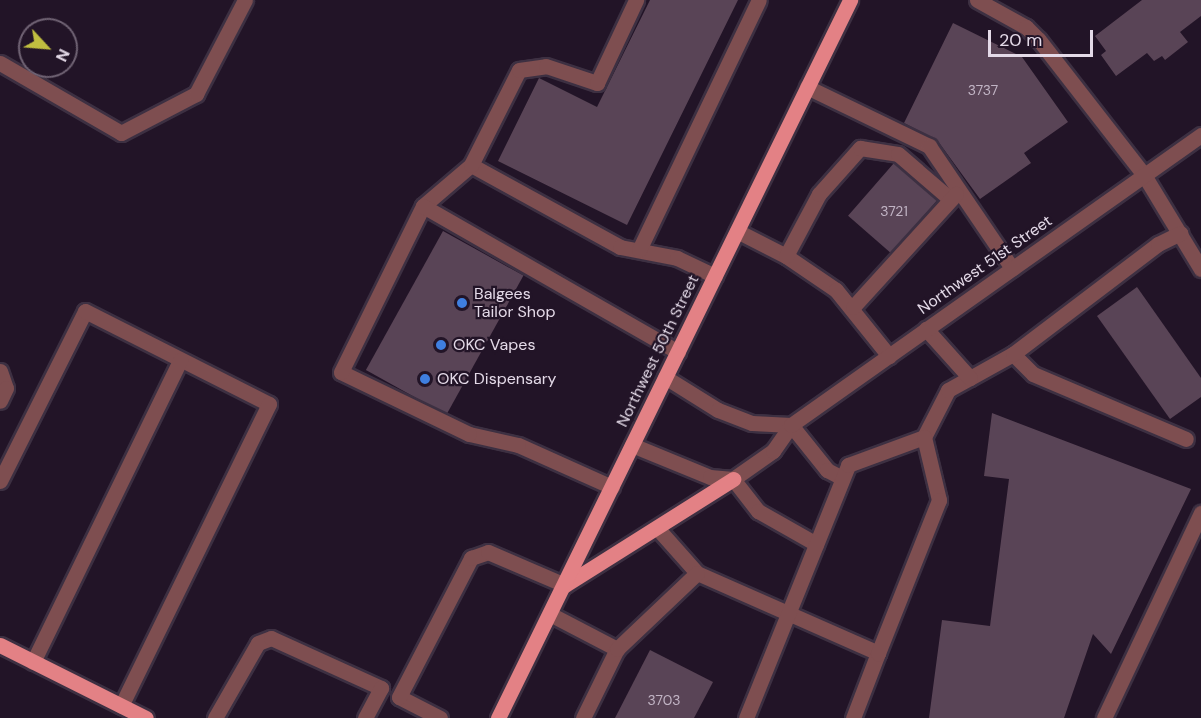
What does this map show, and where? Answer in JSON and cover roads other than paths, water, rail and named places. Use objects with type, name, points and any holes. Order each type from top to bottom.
[{"type":"main road","name":"Northwest 50th Street","points":[[498,718],[807,87],[845,2]]},
{"type":"main road","points":[[565,585],[658,530],[733,479]]},
{"type":"main road","points":[[1,649],[33,662],[145,718]]},
{"type":"street","points":[[0,63],[121,133],[196,94],[245,0]]},
{"type":"street","points":[[612,487],[518,445],[469,434],[341,372],[423,206],[471,165],[519,70],[546,66],[597,83],[636,0]]},
{"type":"street","points":[[639,250],[759,0]]},
{"type":"street","points":[[977,0],[1026,27],[1039,40],[1144,175],[1201,269]]},
{"type":"street","points":[[807,87],[929,146],[955,195],[1012,268]]},
{"type":"street","name":"Northwest 51st Street","points":[[733,479],[773,452],[791,425],[1201,135]]},
{"type":"street","points":[[786,256],[819,194],[860,148],[898,154],[955,195]]},
{"type":"street","points":[[471,165],[620,246],[677,258],[715,276]]},
{"type":"street","points":[[853,307],[955,195]]},
{"type":"street","points":[[423,206],[678,352]]},
{"type":"street","points":[[736,231],[786,256],[853,307],[889,356]]},
{"type":"street","points":[[853,718],[939,500],[924,438],[948,390],[1013,354],[1158,244],[1181,233]]},
{"type":"street","points":[[0,481],[85,311],[269,404],[121,706]]},
{"type":"street","points":[[926,329],[970,378]]},
{"type":"street","points":[[1013,354],[1033,374],[1186,439]]},
{"type":"street","points":[[33,662],[180,360]]},
{"type":"street","points":[[0,371],[6,388],[0,401]]},
{"type":"street","points":[[665,377],[718,410],[752,423],[791,425],[827,470],[842,478]]},
{"type":"street","points":[[746,718],[848,465],[924,438]]},
{"type":"street","points":[[632,445],[710,477],[733,479],[758,511],[816,544]]},
{"type":"street","points":[[1104,718],[1201,513]]},
{"type":"street","points":[[658,530],[697,573],[878,653]]},
{"type":"street","points":[[399,697],[471,558],[488,552],[565,585]]},
{"type":"street","points":[[583,718],[617,649],[697,573]]},
{"type":"street","points":[[550,615],[617,649]]},
{"type":"street","points":[[215,718],[258,643],[271,638],[381,688],[440,718]]},
{"type":"street","points":[[365,718],[381,688]]},
{"type":"place","name":"Balgees Tailor Shop","points":[[462,303]]},
{"type":"place","name":"OKC Vapes","points":[[441,345]]},
{"type":"place","name":"OKC Dispensary","points":[[425,379]]}]
